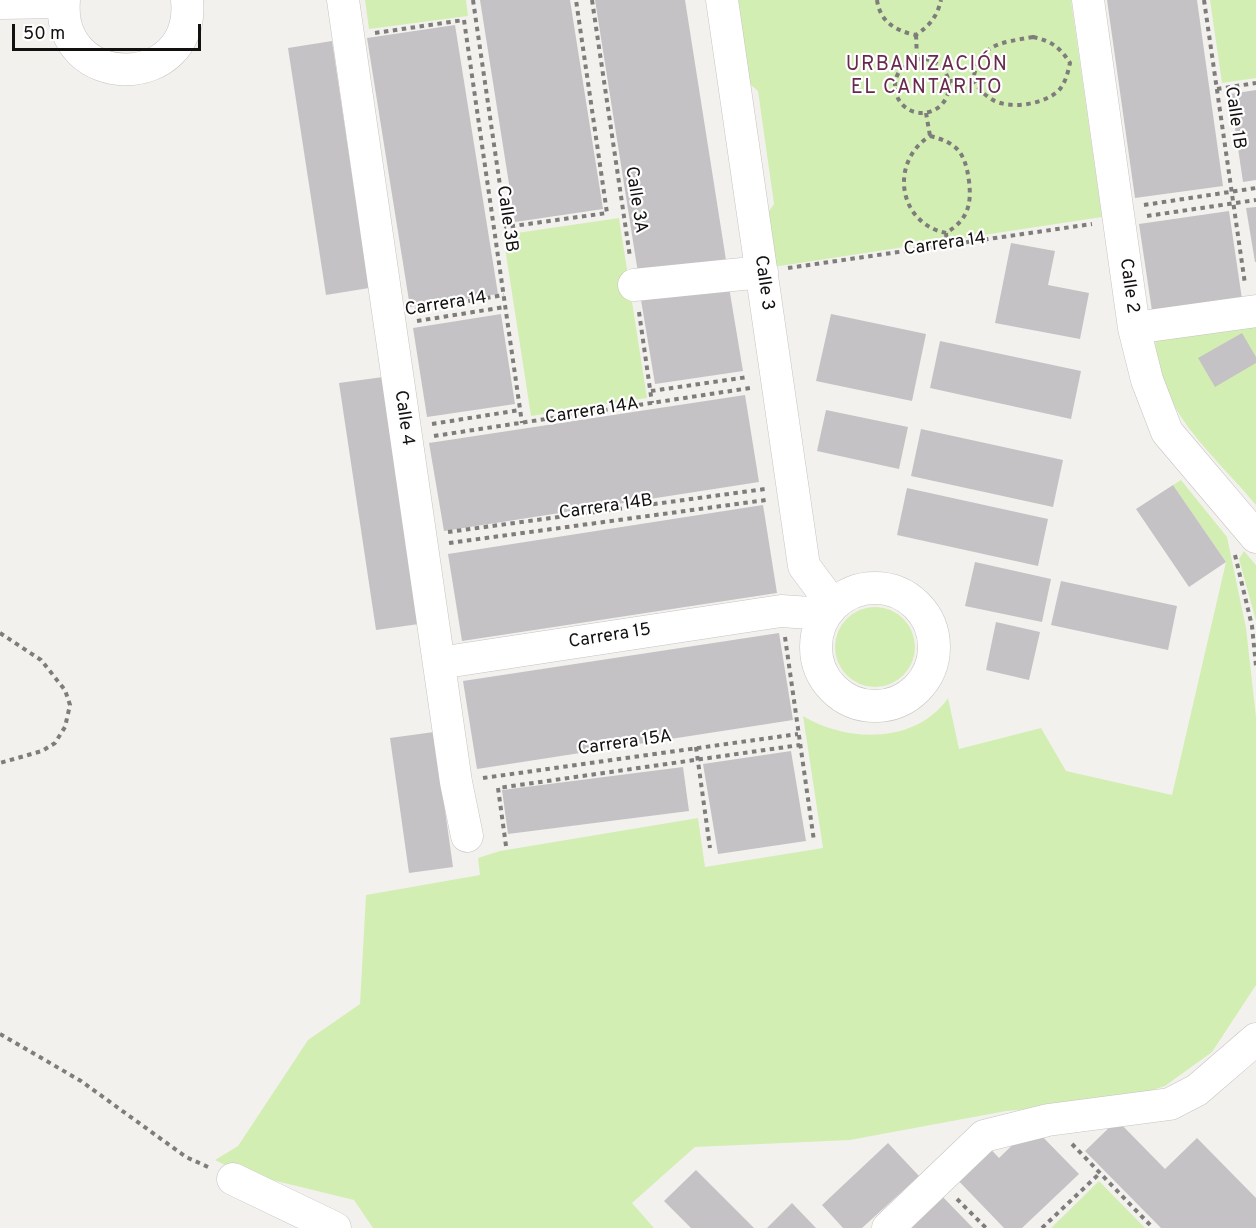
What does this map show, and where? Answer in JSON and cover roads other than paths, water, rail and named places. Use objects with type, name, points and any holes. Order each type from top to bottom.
[{"type":"street","name":"Calle 4","points":[[343,0],[456,782],[466,836]]},
{"type":"street","name":"Calle 3","points":[[722,0],[804,566],[832,612]]},
{"type":"street","name":"Calle 2","points":[[1088,0],[1134,328],[1146,380],[1167,432],[1250,530]]},
{"type":"street","points":[[0,3],[63,1],[64,22],[72,42],[86,57],[104,68],[125,71],[146,68],[164,58],[178,42],[186,23],[190,1]]},
{"type":"street","points":[[634,285],[762,272]]},
{"type":"street","points":[[1134,328],[1252,311]]},
{"type":"street","name":"Carrera 15","points":[[439,663],[781,611],[832,612]]},
{"type":"street","points":[[888,1228],[984,1136],[1048,1120],[1170,1104],[1197,1090],[1256,1040]]},
{"type":"street","points":[[233,1179],[335,1228]]},
{"type":"district","name":"URBANIZACIÓN EL CANTARITO","points":[[927,78]]}]
